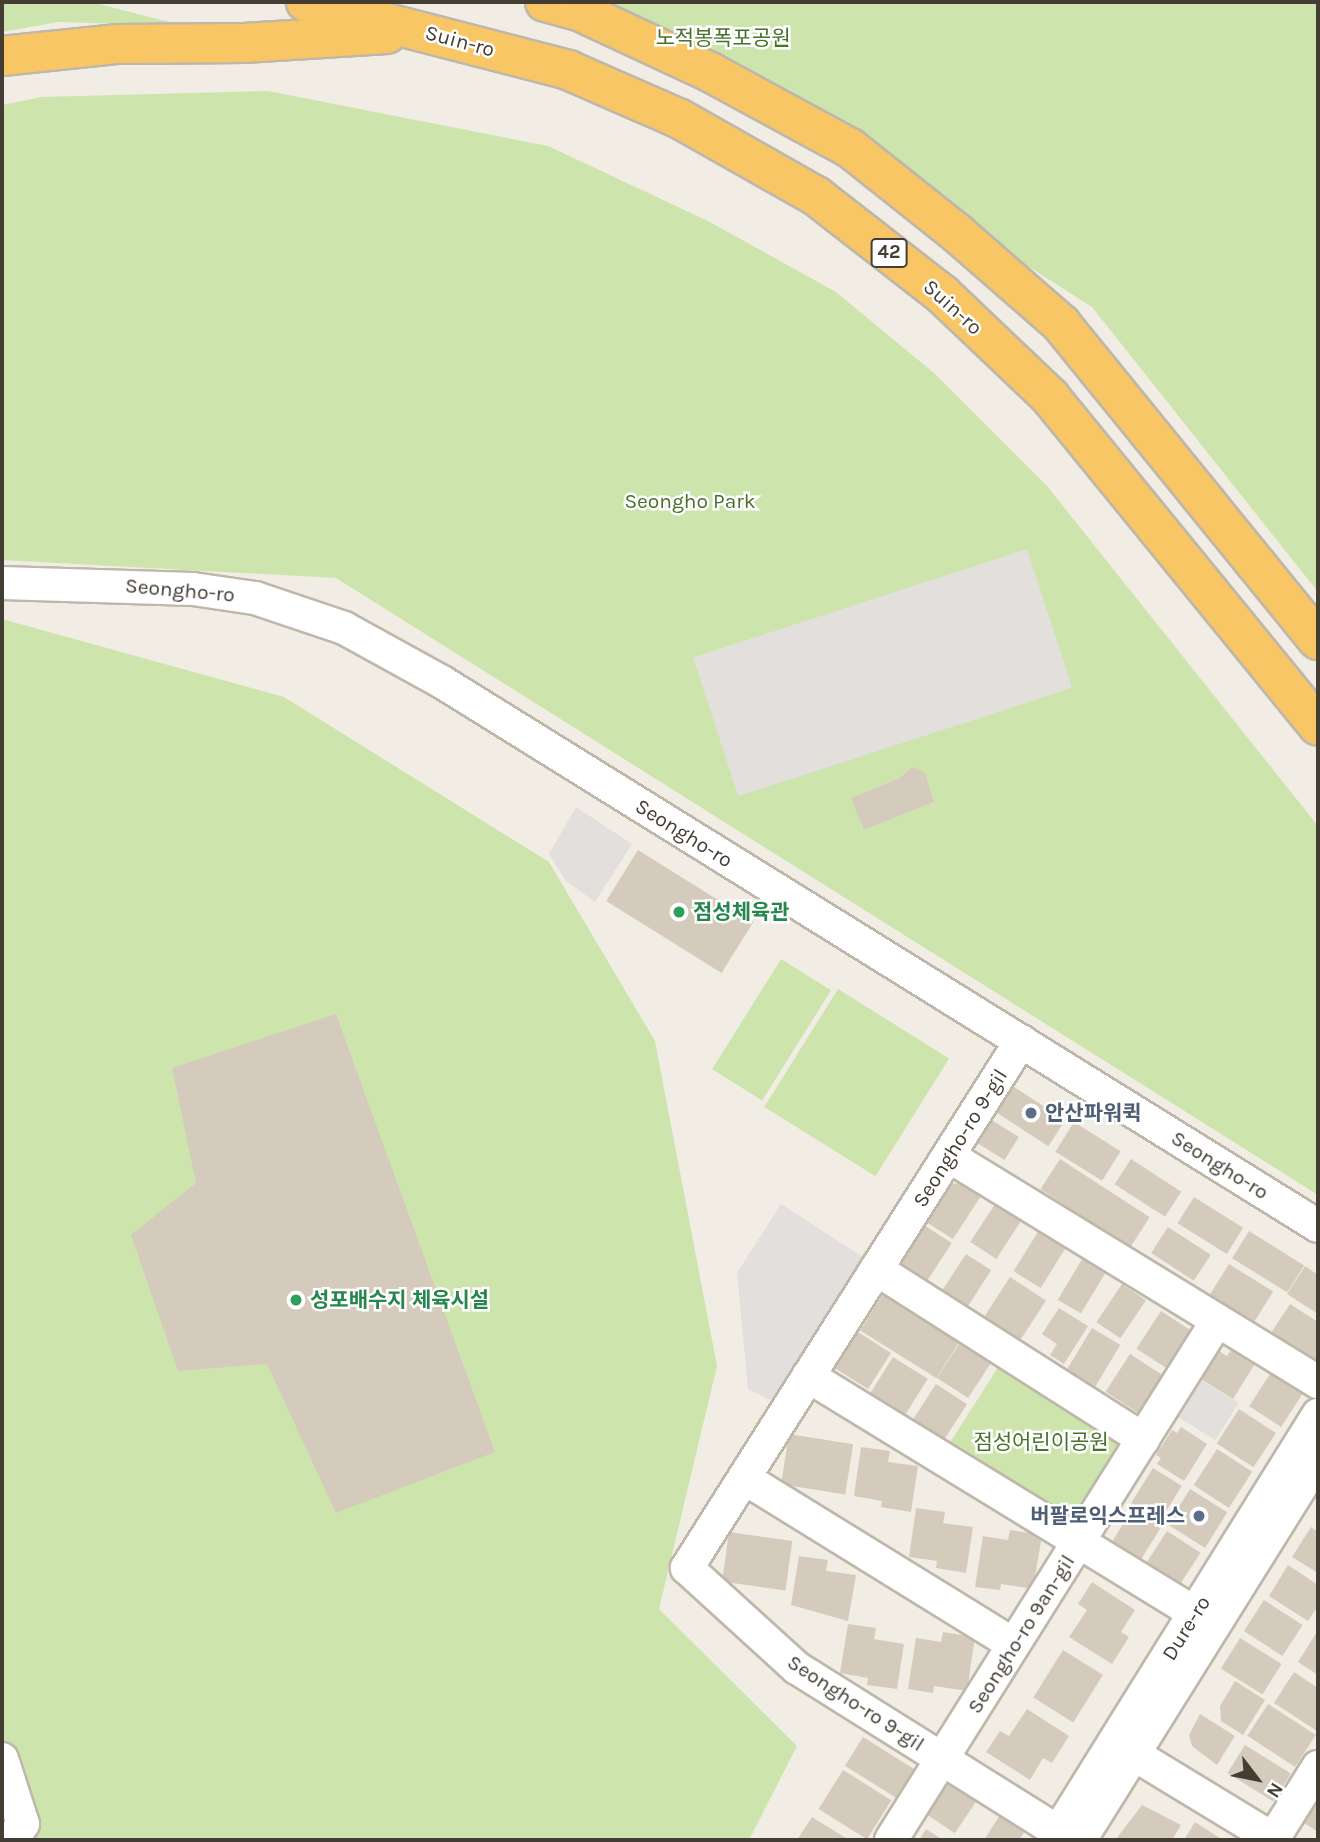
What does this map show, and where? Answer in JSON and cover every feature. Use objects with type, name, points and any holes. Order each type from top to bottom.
[{"type":"highway","name":"Suin-ro","points":[[306,2],[568,69],[680,119],[816,197],[932,286],[1050,397],[1318,726]]},
{"type":"highway","points":[[545,2],[579,11],[710,72],[850,148],[958,234],[1061,324],[1318,640]]},
{"type":"highway","points":[[2,56],[118,44],[244,43],[425,32]]},
{"type":"street","name":"Seongho-ro","points":[[2,583],[193,589],[255,598],[344,628],[442,682],[1318,1226]]},
{"type":"street","name":"Seongho-ro 9-gil","points":[[1021,1041],[687,1568],[797,1668],[1064,1838]]},
{"type":"street","points":[[948,1156],[1318,1382]]},
{"type":"street","points":[[876,1269],[1143,1439]]},
{"type":"street","name":"Seongho-ro 9an-gil","points":[[891,1840],[1217,1321]]},
{"type":"street","points":[[808,1376],[1195,1613]]},
{"type":"street","name":"Dure-ro","points":[[1124,1749],[1195,1613],[1318,1415]]},
{"type":"street","name":"Dure-ro","points":[[1064,1838],[1318,1459]]},
{"type":"street","points":[[744,1478],[1013,1644]]},
{"type":"street","points":[[1124,1749],[1274,1840],[1318,1767]]},
{"type":"street","points":[[2,1759],[23,1824],[11,1840]]},
{"type":"green space","points":[[2,2],[91,2],[185,26],[58,22],[2,32]]},
{"type":"green space","name":"노적봉폭포공원","points":[[539,2],[1318,2],[1318,592],[1092,307],[742,84]]},
{"type":"green space","name":"Seongho Park","points":[[268,91],[548,146],[708,221],[836,292],[934,373],[1047,486],[1318,826],[1318,1195],[336,578],[2,560],[2,105],[41,97]]},
{"type":"green space","points":[[2,619],[284,697],[549,862],[655,1041],[717,1366],[659,1609],[797,1746],[749,1840],[28,1840],[35,1837],[2,1750]]},
{"type":"green space","points":[[781,959],[831,990],[762,1101],[712,1069]]},
{"type":"green space","points":[[838,989],[949,1058],[875,1176],[764,1107]]},
{"type":"green space","name":"점성어린이공원","points":[[1004,1358],[1122,1433],[1126,1449],[1083,1516],[1067,1519],[949,1444]]},
{"type":"shaded area","points":[[1027,549],[1072,688],[738,796],[693,657]]},
{"type":"shaded area","points":[[576,807],[632,844],[595,902],[566,881],[549,854]]},
{"type":"shaded area","points":[[781,1204],[866,1259],[775,1402],[748,1389],[737,1273]]},
{"type":"shaded area","points":[[1197,1377],[1239,1403],[1215,1440],[1174,1414]]},
{"type":"building","points":[[913,767],[925,773],[934,802],[864,830],[851,798],[898,779]]},
{"type":"building","name":"점성체육관","points":[[638,850],[753,922],[722,973],[606,901]]},
{"type":"building","name":"성포배수지 체육시설","points":[[336,1014],[495,1452],[336,1513],[267,1364],[178,1371],[131,1235],[196,1183],[172,1068]]},
{"type":"building","points":[[1014,1087],[1065,1120],[1048,1146],[997,1113]]},
{"type":"building","points":[[990,1119],[1019,1137],[1005,1160],[976,1142]]},
{"type":"building","points":[[1074,1122],[1121,1151],[1102,1181],[1055,1152]]},
{"type":"building","points":[[1060,1159],[1150,1217],[1130,1247],[1040,1189]]},
{"type":"building","points":[[1131,1159],[1181,1192],[1165,1217],[1115,1184]]},
{"type":"building","points":[[960,1183],[981,1196],[953,1239],[923,1220],[946,1185]]},
{"type":"building","points":[[1194,1197],[1243,1228],[1227,1254],[1178,1223]]},
{"type":"building","points":[[997,1201],[1023,1218],[996,1259],[970,1242]]},
{"type":"building","points":[[924,1225],[952,1243],[926,1283],[898,1265]]},
{"type":"building","points":[[1041,1227],[1068,1244],[1041,1288],[1013,1271]]},
{"type":"building","points":[[1168,1227],[1211,1255],[1194,1281],[1151,1253]]},
{"type":"building","points":[[1249,1231],[1304,1265],[1287,1293],[1232,1258]]},
{"type":"building","points":[[966,1254],[991,1270],[964,1311],[939,1295]]},
{"type":"building","points":[[1084,1256],[1107,1270],[1081,1314],[1058,1300]]},
{"type":"building","points":[[1229,1264],[1273,1292],[1253,1324],[1209,1296]]},
{"type":"building","points":[[1305,1266],[1318,1275],[1318,1314],[1287,1294]]},
{"type":"building","points":[[1010,1277],[1046,1300],[1018,1343],[982,1320]]},
{"type":"building","points":[[1122,1284],[1146,1300],[1120,1338],[1096,1322]]},
{"type":"building","points":[[883,1294],[959,1342],[937,1378],[860,1330]]},
{"type":"building","points":[[1290,1304],[1318,1322],[1318,1364],[1271,1333]]},
{"type":"building","points":[[1059,1308],[1088,1326],[1064,1364],[1050,1355],[1057,1344],[1042,1334]]},
{"type":"building","points":[[1161,1311],[1190,1330],[1166,1368],[1136,1349]]},
{"type":"building","points":[[850,1327],[891,1353],[868,1389],[833,1367],[831,1357]]},
{"type":"building","points":[[1092,1328],[1120,1345],[1095,1388],[1066,1371]]},
{"type":"building","points":[[961,1341],[992,1361],[968,1398],[937,1378]]},
{"type":"building","points":[[1233,1347],[1256,1362],[1233,1399],[1198,1377],[1216,1349],[1227,1356]]},
{"type":"building","points":[[1130,1354],[1164,1376],[1139,1414],[1105,1392]]},
{"type":"building","points":[[893,1357],[928,1379],[904,1416],[870,1394]]},
{"type":"building","points":[[1272,1371],[1304,1392],[1281,1427],[1249,1406]]},
{"type":"building","points":[[936,1384],[967,1404],[944,1439],[913,1419]]},
{"type":"building","points":[[1239,1409],[1276,1433],[1254,1467],[1217,1443]]},
{"type":"building","points":[[1181,1427],[1207,1444],[1184,1481],[1157,1464],[1161,1458],[1156,1455],[1172,1430],[1177,1433]]},
{"type":"building","points":[[789,1434],[853,1444],[845,1495],[781,1484]]},
{"type":"building","points":[[861,1447],[890,1451],[888,1462],[918,1466],[911,1512],[881,1507],[882,1501],[854,1496]]},
{"type":"building","points":[[1217,1449],[1252,1472],[1229,1508],[1194,1485]]},
{"type":"building","points":[[1153,1468],[1182,1486],[1160,1521],[1131,1503]]},
{"type":"building","points":[[1190,1489],[1227,1512],[1205,1548],[1168,1525]]},
{"type":"building","points":[[916,1508],[945,1512],[943,1523],[973,1527],[966,1573],[936,1568],[937,1561],[909,1557]]},
{"type":"building","points":[[1133,1508],[1162,1526],[1141,1560],[1112,1542]]},
{"type":"building","points":[[1311,1527],[1318,1532],[1318,1573],[1292,1557]]},
{"type":"building","points":[[1010,1530],[1042,1535],[1033,1589],[1001,1584],[1000,1590],[975,1587],[983,1536],[1008,1540]]},
{"type":"building","points":[[1167,1531],[1201,1553],[1178,1588],[1144,1566]]},
{"type":"building","points":[[729,1532],[792,1541],[785,1590],[722,1582]]},
{"type":"building","points":[[799,1556],[828,1560],[826,1571],[856,1575],[848,1621],[791,1605]]},
{"type":"building","points":[[1288,1565],[1318,1585],[1318,1606],[1308,1621],[1269,1596]]},
{"type":"building","points":[[1092,1582],[1135,1610],[1121,1632],[1129,1637],[1112,1664],[1069,1637],[1087,1610],[1078,1604]]},
{"type":"building","points":[[1264,1600],[1303,1625],[1282,1656],[1244,1631]]},
{"type":"building","points":[[848,1624],[876,1628],[874,1639],[904,1644],[897,1689],[867,1685],[868,1678],[840,1673]]},
{"type":"building","points":[[1318,1630],[1318,1675],[1298,1662]]},
{"type":"building","points":[[943,1632],[975,1637],[967,1691],[934,1686],[933,1693],[908,1689],[916,1638],[941,1642]]},
{"type":"building","points":[[1240,1638],[1282,1664],[1262,1694],[1221,1669]]},
{"type":"building","points":[[1063,1650],[1103,1675],[1073,1722],[1033,1697]]},
{"type":"building","points":[[1294,1672],[1318,1688],[1317,1731],[1274,1703]]},
{"type":"building","points":[[1235,1681],[1265,1700],[1243,1735],[1221,1721],[1220,1706]]},
{"type":"building","points":[[1268,1704],[1316,1735],[1295,1767],[1247,1736]]},
{"type":"building","points":[[1027,1709],[1069,1736],[1052,1763],[1043,1758],[1030,1780],[986,1752],[1000,1731],[1009,1736]]},
{"type":"building","points":[[1200,1714],[1235,1736],[1217,1765],[1192,1746],[1189,1735]]},
{"type":"building","points":[[863,1737],[917,1771],[899,1800],[845,1766]]},
{"type":"building","points":[[1245,1745],[1291,1774],[1273,1802],[1228,1773]]},
{"type":"building","points":[[843,1770],[891,1800],[867,1839],[819,1809]]},
{"type":"building","points":[[949,1781],[977,1800],[955,1833],[927,1814]]},
{"type":"building","points":[[1318,1793],[1318,1832],[1301,1821]]},
{"type":"building","points":[[1142,1805],[1181,1825],[1172,1840],[1116,1839]]},
{"type":"building","points":[[1000,1815],[1025,1831],[1019,1840],[984,1840]]},
{"type":"building","points":[[812,1817],[849,1840],[797,1840]]},
{"type":"building","points":[[1195,1822],[1223,1840],[1184,1840]]},
{"type":"building","points":[[926,1829],[943,1840],[919,1840]]},
{"type":"place","name":"점성체육관","points":[[679,912]]},
{"type":"place","name":"안산파워퀵","points":[[1031,1113]]},
{"type":"place","name":"성포배수지 체육시설","points":[[296,1300]]},
{"type":"place","name":"버팔로익스프레스","points":[[1199,1516]]}]
